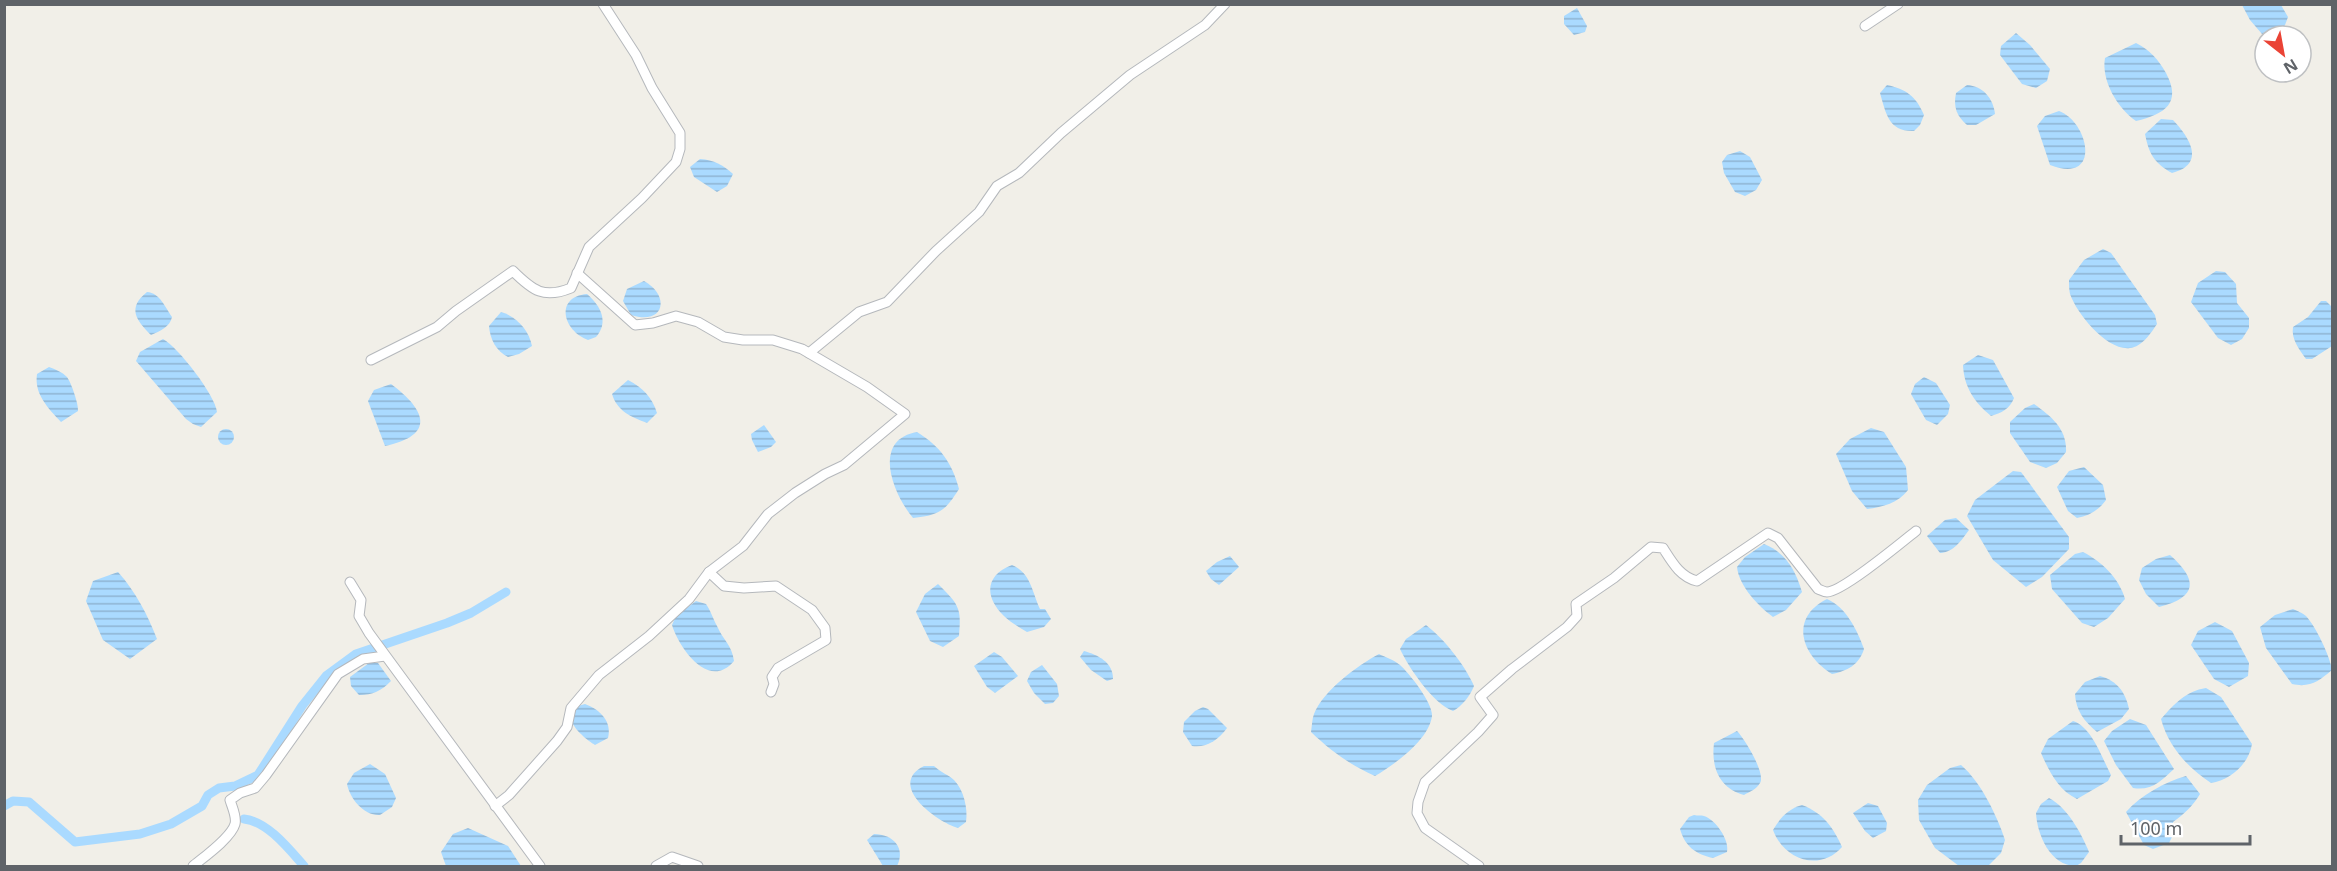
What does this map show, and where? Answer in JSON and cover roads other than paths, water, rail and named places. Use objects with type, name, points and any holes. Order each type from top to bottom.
[{"type":"street","points":[[372,360],[437,327],[513,272],[530,289],[554,295],[571,288],[589,247],[642,198],[676,162],[680,149],[680,133],[603,4]]},
{"type":"street","points":[[809,353],[859,312],[887,302],[936,251],[979,212],[997,186],[1020,173],[1061,133],[1130,75],[1204,25],[1225,4]]},
{"type":"street","points":[[1865,26],[1898,4]]},
{"type":"street","points":[[495,806],[509,795],[557,741],[567,727],[571,708],[599,675],[649,636],[689,599],[709,572],[743,546],[768,514],[795,493],[844,465],[905,414],[889,401],[809,353],[773,340],[724,337],[698,322],[676,316],[653,323],[635,325],[577,273]]},
{"type":"street","points":[[1479,867],[1425,828],[1417,813],[1425,782],[1493,715],[1480,697],[1567,627],[1577,616],[1576,604],[1614,578],[1652,547],[1663,548],[1674,566],[1688,579],[1697,581],[1768,533],[1778,538],[1818,589],[1827,592],[1838,589],[1850,581],[1916,531]]},
{"type":"street","points":[[709,572],[724,586],[744,588],[776,586],[812,610],[825,628],[826,640],[778,668],[772,677],[774,684],[771,692]]},
{"type":"street","points":[[350,582],[360,600],[359,616],[369,633],[540,867]]},
{"type":"street","points":[[193,867],[227,837],[235,825],[230,800],[240,793],[255,788],[338,674],[363,659],[385,656]]},
{"type":"street","points":[[656,867],[672,857],[698,867]]},
{"type":"water","points":[[2242,5],[2281,5],[2288,17],[2285,24],[2253,24]]},
{"type":"water","points":[[1577,8],[1587,26],[1585,32],[1574,35],[1564,24],[1564,16]]},
{"type":"water","points":[[2016,33],[2030,45],[2050,69],[2047,81],[2036,88],[2022,84],[2000,55],[2001,46]]},
{"type":"water","points":[[2136,43],[2150,52],[2160,63],[2172,92],[2168,106],[2162,111],[2136,121],[2123,109],[2112,93],[2104,66],[2105,58]]},
{"type":"water","points":[[1887,85],[1910,94],[1921,108],[1924,115],[1920,125],[1914,131],[1899,128],[1890,120],[1880,93]]},
{"type":"water","points":[[1967,85],[1982,90],[1994,108],[1995,114],[1976,125],[1967,125],[1958,115],[1956,107],[1956,93]]},
{"type":"water","points":[[2059,111],[2069,117],[2078,127],[2083,138],[2084,160],[2078,167],[2067,169],[2050,165],[2037,126],[2045,116]]},
{"type":"water","points":[[2161,119],[2173,120],[2185,135],[2192,150],[2189,163],[2183,169],[2172,173],[2153,157],[2145,134]]},
{"type":"water","points":[[1740,151],[1750,157],[1762,180],[1756,190],[1745,196],[1735,192],[1724,173],[1722,162],[1727,155]]},
{"type":"water","points":[[700,159],[710,160],[733,174],[727,186],[717,192],[694,177],[690,167]]},
{"type":"water","points":[[2103,249],[2111,253],[2155,315],[2157,324],[2146,339],[2134,347],[2121,347],[2103,338],[2086,321],[2070,294],[2069,280],[2084,260]]},
{"type":"water","points":[[2216,271],[2225,272],[2236,284],[2237,303],[2249,318],[2249,328],[2242,339],[2231,345],[2218,338],[2191,302],[2198,283]]},
{"type":"water","points":[[644,281],[658,294],[660,308],[651,316],[631,315],[623,301],[627,289]]},
{"type":"water","points":[[147,292],[159,298],[172,317],[167,326],[151,335],[136,314],[137,303]]},
{"type":"water","points":[[587,294],[596,304],[603,320],[596,337],[588,340],[579,336],[568,322],[566,315],[566,308],[570,301],[577,296]]},
{"type":"water","points":[[2321,301],[2326,301],[2332,307],[2332,346],[2312,359],[2306,359],[2294,340],[2293,327],[2308,317]]},
{"type":"water","points":[[501,312],[521,324],[532,346],[519,354],[508,357],[497,348],[492,340],[489,326]]},
{"type":"water","points":[[163,339],[195,372],[215,404],[217,412],[201,427],[186,419],[136,361],[140,352]]},
{"type":"water","points":[[1978,355],[1993,360],[2014,398],[2005,410],[1991,416],[1971,394],[1965,380],[1963,365]]},
{"type":"water","points":[[49,367],[67,377],[73,388],[77,404],[78,411],[61,422],[43,400],[38,388],[37,374]]},
{"type":"water","points":[[1924,377],[1936,383],[1950,405],[1948,414],[1937,425],[1926,420],[1911,394],[1915,384]]},
{"type":"water","points":[[628,380],[646,394],[655,407],[657,413],[647,423],[625,413],[614,400],[612,394]]},
{"type":"water","points":[[391,384],[412,403],[418,412],[420,421],[419,428],[412,435],[385,446],[368,401],[374,390]]},
{"type":"water","points":[[2034,404],[2057,424],[2066,444],[2066,452],[2057,463],[2046,468],[2030,462],[2010,433],[2010,422],[2025,408]]},
{"type":"water","points":[[764,425],[776,442],[771,447],[758,452],[751,434]]},
{"type":"water","points":[[1871,428],[1884,432],[1906,467],[1908,490],[1890,504],[1867,509],[1852,491],[1836,454],[1850,439]]},
{"type":"water","points":[[226,429],[234,437],[226,445],[218,437]]},
{"type":"water","points":[[917,432],[939,449],[953,471],[959,489],[941,511],[913,518],[893,482],[890,456],[894,445],[903,437]]},
{"type":"water","points":[[2084,467],[2103,485],[2106,500],[2093,512],[2077,518],[2068,511],[2057,487],[2069,471]]},
{"type":"water","points":[[2013,471],[2021,472],[2069,537],[2069,549],[2042,577],[2026,587],[1993,560],[1967,516],[1975,500]]},
{"type":"water","points":[[1956,518],[1969,530],[1953,548],[1940,553],[1927,536],[1945,520]]},
{"type":"water","points":[[1764,544],[1778,552],[1789,563],[1802,592],[1786,610],[1773,617],[1750,595],[1741,581],[1737,567],[1745,557]]},
{"type":"water","points":[[2083,552],[2108,571],[2118,584],[2125,599],[2108,618],[2094,627],[2082,623],[2052,589],[2050,575],[2075,554]]},
{"type":"water","points":[[2170,555],[2186,572],[2190,587],[2181,598],[2159,607],[2146,594],[2139,580],[2142,568],[2156,559]]},
{"type":"water","points":[[1230,556],[1239,567],[1219,585],[1206,571],[1217,562]]},
{"type":"water","points":[[1012,565],[1027,578],[1040,609],[1045,609],[1051,619],[1044,627],[1027,632],[997,609],[991,594],[992,581],[1003,569]]},
{"type":"water","points":[[118,572],[140,604],[157,639],[130,659],[103,640],[86,601],[93,581]]},
{"type":"water","points":[[938,584],[954,602],[960,618],[959,636],[943,647],[930,641],[916,612],[925,594]]},
{"type":"water","points":[[1827,599],[1845,613],[1864,649],[1862,655],[1852,666],[1832,674],[1813,657],[1804,636],[1807,616]]},
{"type":"water","points":[[696,601],[706,604],[731,651],[734,661],[724,669],[715,671],[705,669],[696,663],[681,645],[672,625],[676,616]]},
{"type":"water","points":[[2293,609],[2306,616],[2314,627],[2326,650],[2332,670],[2318,680],[2304,685],[2292,684],[2266,648],[2260,627],[2275,615]]},
{"type":"water","points":[[2215,622],[2232,631],[2249,663],[2248,676],[2229,687],[2214,679],[2191,645],[2198,631]]},
{"type":"water","points":[[1426,625],[1453,653],[1474,686],[1460,706],[1453,711],[1430,693],[1415,675],[1400,649],[1406,639]]},
{"type":"water","points":[[1084,651],[1099,657],[1108,664],[1113,679],[1107,681],[1091,670],[1080,657]]},
{"type":"water","points":[[994,652],[1002,657],[1018,676],[995,693],[987,687],[974,666]]},
{"type":"water","points":[[1379,654],[1398,663],[1409,675],[1425,696],[1432,716],[1418,743],[1401,759],[1375,776],[1341,757],[1311,732],[1314,714],[1325,696],[1361,665]]},
{"type":"water","points":[[369,663],[378,663],[391,681],[376,692],[359,695],[351,686],[350,677]]},
{"type":"water","points":[[1042,665],[1057,684],[1059,696],[1053,703],[1045,704],[1034,693],[1027,681],[1031,672]]},
{"type":"water","points":[[2100,676],[2119,688],[2129,709],[2121,719],[2097,732],[2082,715],[2077,706],[2075,694],[2085,682]]},
{"type":"water","points":[[2206,688],[2221,697],[2252,744],[2247,758],[2238,770],[2232,775],[2211,783],[2180,756],[2164,729],[2161,719],[2186,695]]},
{"type":"water","points":[[585,704],[600,713],[607,722],[608,738],[595,745],[577,730],[571,718],[571,712],[576,707]]},
{"type":"water","points":[[1203,707],[1227,728],[1212,742],[1203,746],[1192,746],[1183,732],[1184,722],[1195,711]]},
{"type":"water","points":[[2130,719],[2146,725],[2174,769],[2160,781],[2146,788],[2133,788],[2116,765],[2104,741],[2112,731]]},
{"type":"water","points":[[2073,721],[2080,724],[2091,736],[2111,775],[2108,781],[2077,799],[2059,785],[2041,753],[2048,739]]},
{"type":"water","points":[[1737,731],[1754,757],[1761,779],[1757,787],[1744,795],[1735,792],[1723,782],[1718,775],[1713,752],[1714,743]]},
{"type":"water","points":[[370,764],[385,774],[396,798],[392,807],[380,815],[363,810],[351,795],[347,784],[354,773]]},
{"type":"water","points":[[1961,765],[1987,800],[2005,840],[2001,853],[1988,866],[1959,866],[1935,848],[1919,820],[1918,800],[1927,785],[1950,768]]},
{"type":"water","points":[[924,766],[934,766],[952,778],[960,789],[966,806],[966,822],[958,828],[928,811],[913,792],[910,783],[914,774]]},
{"type":"water","points":[[2186,776],[2200,794],[2188,810],[2173,822],[2173,835],[2169,843],[2153,849],[2144,845],[2126,812],[2154,790]]},
{"type":"water","points":[[2049,798],[2068,814],[2089,852],[2076,866],[2059,861],[2052,855],[2042,839],[2036,813],[2041,804]]},
{"type":"water","points":[[1868,803],[1878,806],[1887,823],[1886,831],[1873,838],[1865,831],[1853,813]]},
{"type":"water","points":[[1802,805],[1822,817],[1835,833],[1842,847],[1824,859],[1804,860],[1795,856],[1786,850],[1773,830],[1782,818]]},
{"type":"water","points":[[1694,815],[1708,818],[1717,826],[1724,836],[1727,852],[1713,858],[1696,852],[1688,845],[1680,829],[1689,817]]},
{"type":"water","points":[[468,828],[508,846],[521,866],[446,866],[441,852],[453,834]]},
{"type":"water","points":[[874,834],[887,836],[896,843],[900,853],[897,866],[883,866],[867,840]]},
{"type":"waterway","points":[[4,806],[13,801],[29,802],[75,842],[140,834],[171,824],[202,806],[208,795],[219,788],[235,786],[258,775],[302,706],[326,676],[356,654],[447,623],[471,613],[506,592]]},
{"type":"waterway","points":[[244,819],[269,830],[304,866]]}]
